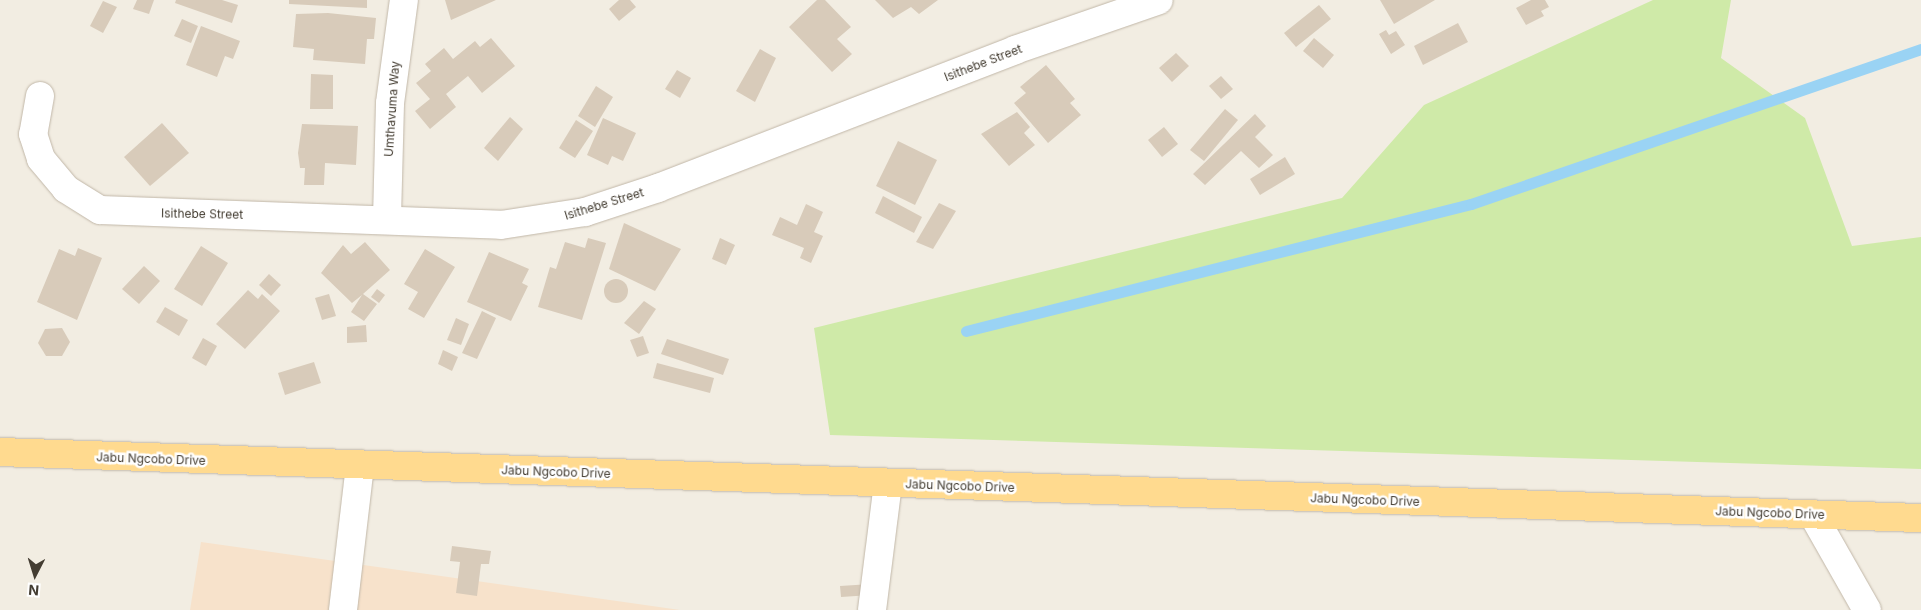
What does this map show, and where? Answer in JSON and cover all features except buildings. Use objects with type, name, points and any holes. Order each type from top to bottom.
[{"type":"main road","name":"Jabu Ngcobo Drive","points":[[0,452],[360,466],[1921,518]]},
{"type":"street","name":"Umthavuma Way","points":[[387,218],[390,103],[404,0]]},
{"type":"street","name":"Isithebe Street","points":[[40,96],[33,134],[41,159],[66,189],[100,210],[387,218],[501,225],[585,212],[1151,1]]},
{"type":"street","points":[[343,610],[360,466]]},
{"type":"street","points":[[872,610],[888,484]]},
{"type":"street","points":[[1813,515],[1867,610]]},
{"type":"shaded area","points":[[201,542],[680,610],[190,610]]},
{"type":"green space","points":[[1653,0],[1731,0],[1721,58],[1805,118],[1852,246],[1921,237],[1921,469],[830,435],[814,328],[1342,198],[1424,105]]},
{"type":"waterway","points":[[966,331],[1471,204],[1921,49]]}]
